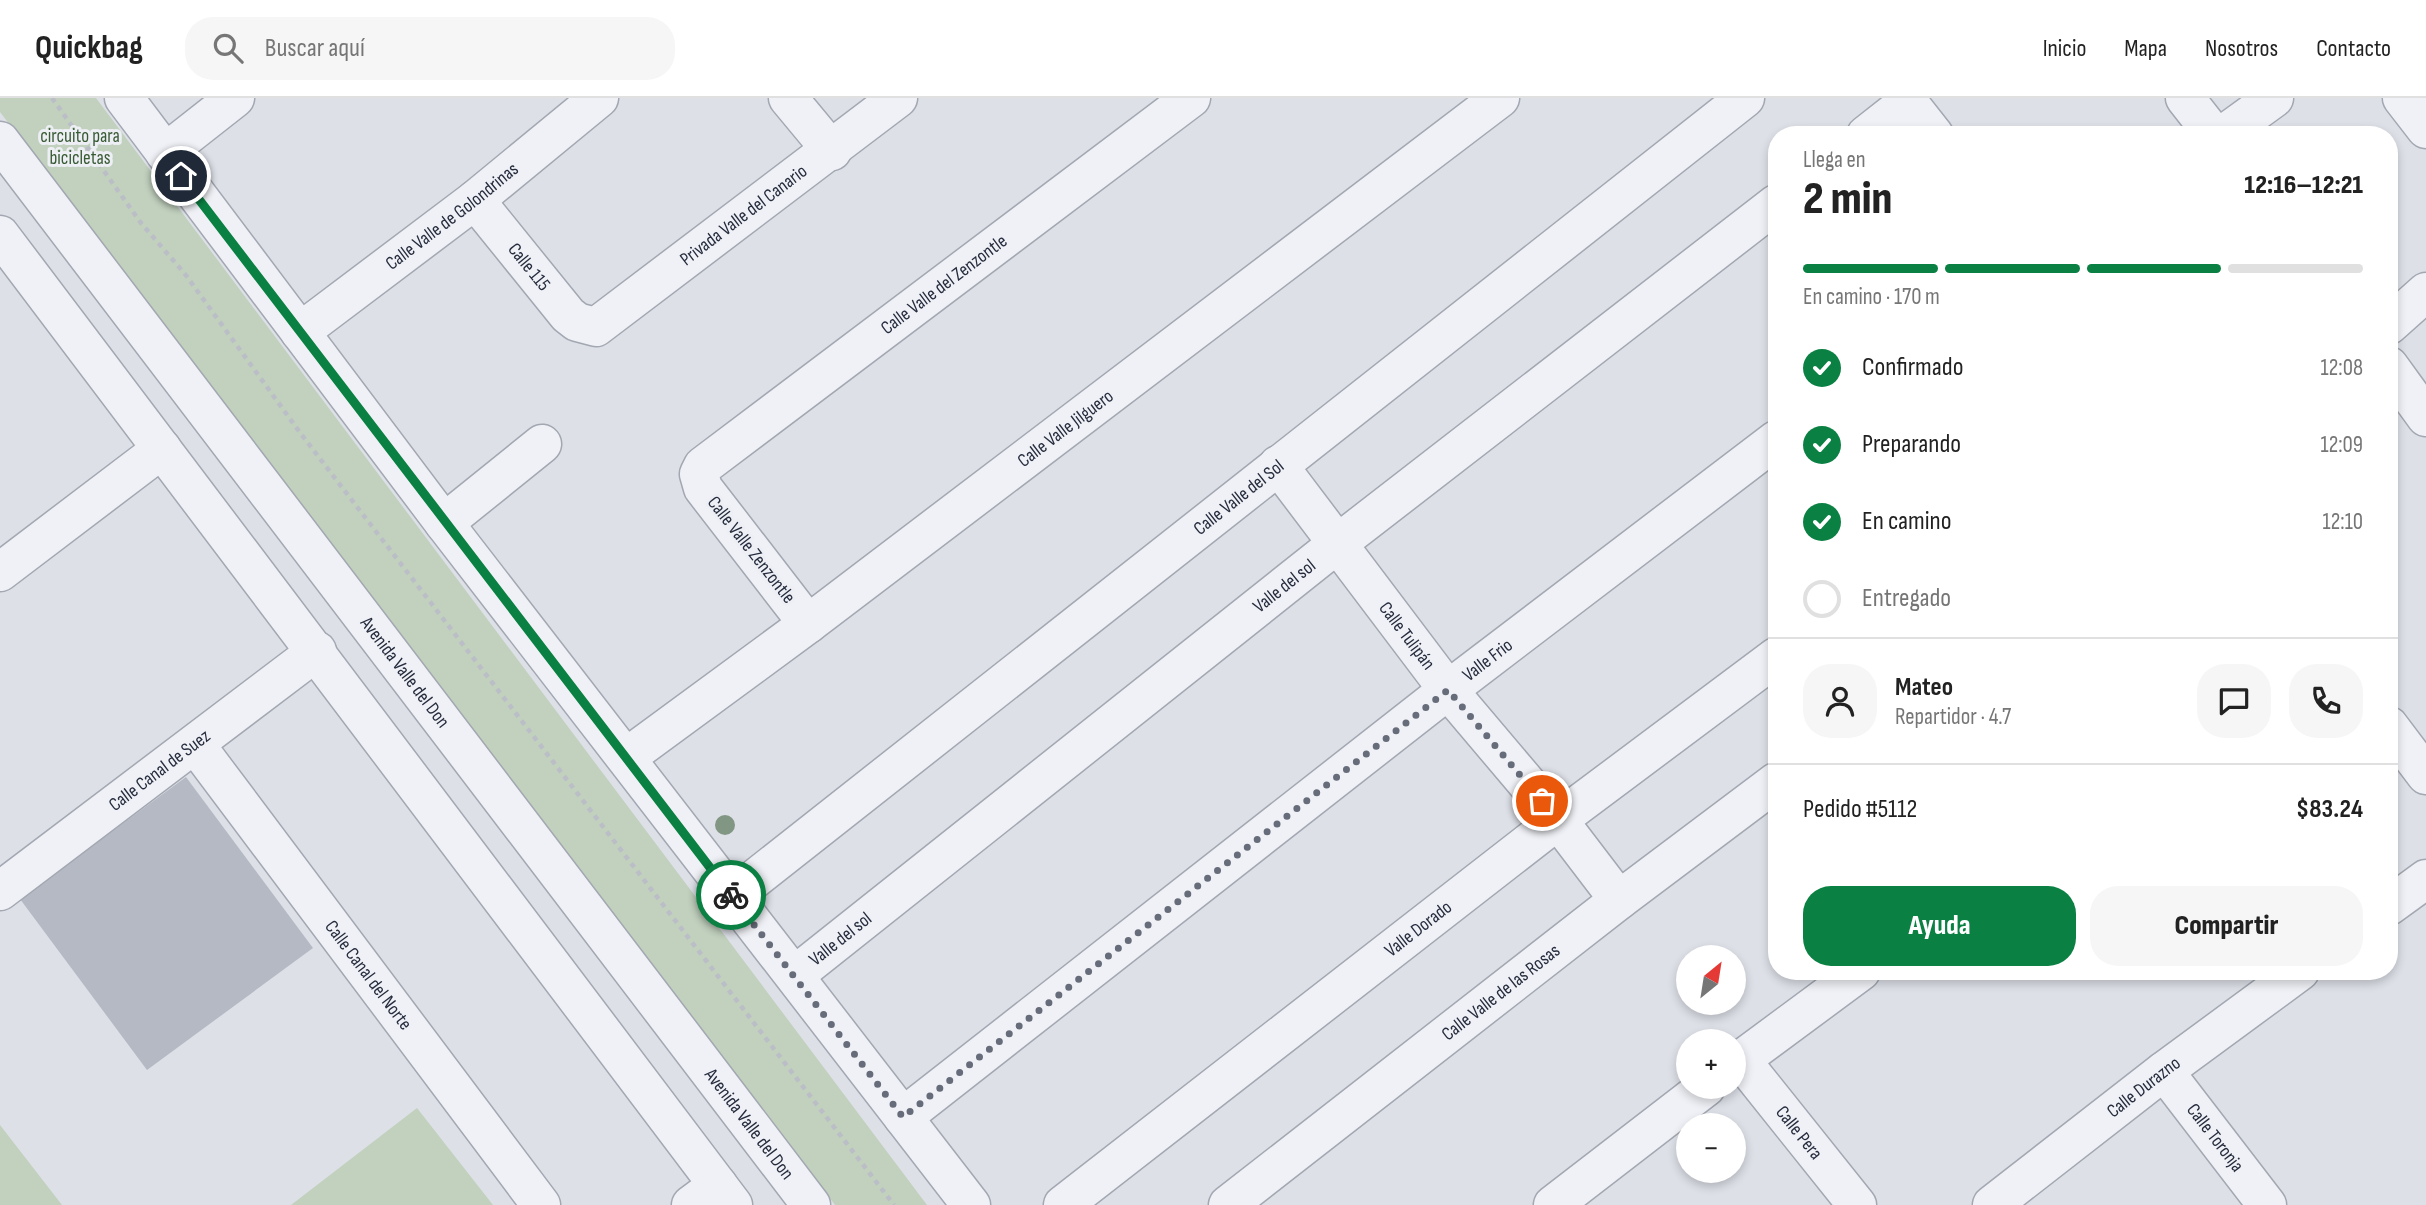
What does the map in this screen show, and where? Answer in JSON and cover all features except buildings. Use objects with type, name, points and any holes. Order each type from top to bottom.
[{"type":"street","points":[[124,98],[444,523],[971,1205]]},
{"type":"street","points":[[164,153],[235,98]]},
{"type":"street","name":"Calle Valle de Golondrinas","points":[[300,332],[475,200],[599,98]]},
{"type":"street","points":[[788,98],[832,151]]},
{"type":"street","name":"Privada Valle del Canario","points":[[587,327],[604,323],[898,98]]},
{"type":"street","name":"Calle Valle del Zenzontle","points":[[699,474],[711,458],[1191,98]]},
{"type":"street","name":"Calle Valle Jilguero","points":[[627,757],[808,624],[1500,98]]},
{"type":"street","name":"Calle Valle del Sol","points":[[733,896],[1745,98]]},
{"type":"street","points":[[2185,98],[2207,126]]},
{"type":"street","points":[[2235,126],[2274,98]]},
{"type":"street","points":[[2402,98],[2426,129]]},
{"type":"street","points":[[1877,126],[1907,100],[1927,126]]},
{"type":"street","name":"Avenida Valle del Don","points":[[0,141],[811,1205]]},
{"type":"street","name":"Calle 115","points":[[475,200],[568,315],[587,327]]},
{"type":"street","name":"Valle del sol","points":[[795,975],[1337,544],[1768,210]]},
{"type":"street","points":[[4,247],[317,651],[714,1198]]},
{"type":"street","points":[[2398,317],[2426,292]]},
{"type":"street","points":[[2398,378],[2426,417]]},
{"type":"street","points":[[444,523],[542,444]]},
{"type":"street","name":"Valle Frio","points":[[903,1117],[1448,690],[1768,446]]},
{"type":"street","points":[[0,572],[163,449]]},
{"type":"street","name":"Calle Tulipán","points":[[1279,465],[1448,690],[1558,820],[1619,900]]},
{"type":"street","name":"Calle Valle Zenzontle","points":[[699,474],[703,488],[808,624]]},
{"type":"street","name":"Calle Canal de Suez","points":[[0,891],[317,651]]},
{"type":"street","name":"Valle Dorado","points":[[1063,1205],[1558,820],[1768,663]]},
{"type":"street","points":[[2398,738],[2426,775]]},
{"type":"street","name":"Calle Canal del Norte","points":[[195,744],[541,1205]]},
{"type":"street","name":"Calle Valle de las Rosas","points":[[1228,1205],[1619,900],[1768,788]]},
{"type":"street","points":[[2398,899],[2426,879]]},
{"type":"street","points":[[1746,1056],[1849,980]]},
{"type":"street","name":"Calle Durazno","points":[[1992,1205],[2164,1071],[2288,980]]},
{"type":"street","name":"Calle Toronja","points":[[2164,1071],[2267,1205]]},
{"type":"street","name":"Calle Pera","points":[[1746,1072],[1857,1205]]},
{"type":"street","points":[[1553,1205],[1690,1099]]},
{"type":"path","points":[[52,98],[141,223],[185,274],[301,434],[894,1205]]},
{"type":"green space","name":"circuito para bicicletas","points":[[0,98],[96,98],[927,1205],[835,1205],[0,112]]},
{"type":"green space","points":[[417,1108],[493,1205],[291,1205]]},
{"type":"green space","points":[[0,1125],[62,1205],[0,1205]]},
{"type":"way so far","points":[[731,895],[903,1117],[1448,690],[1542,801]]},
{"type":"route","points":[[181,176],[731,895]]}]
